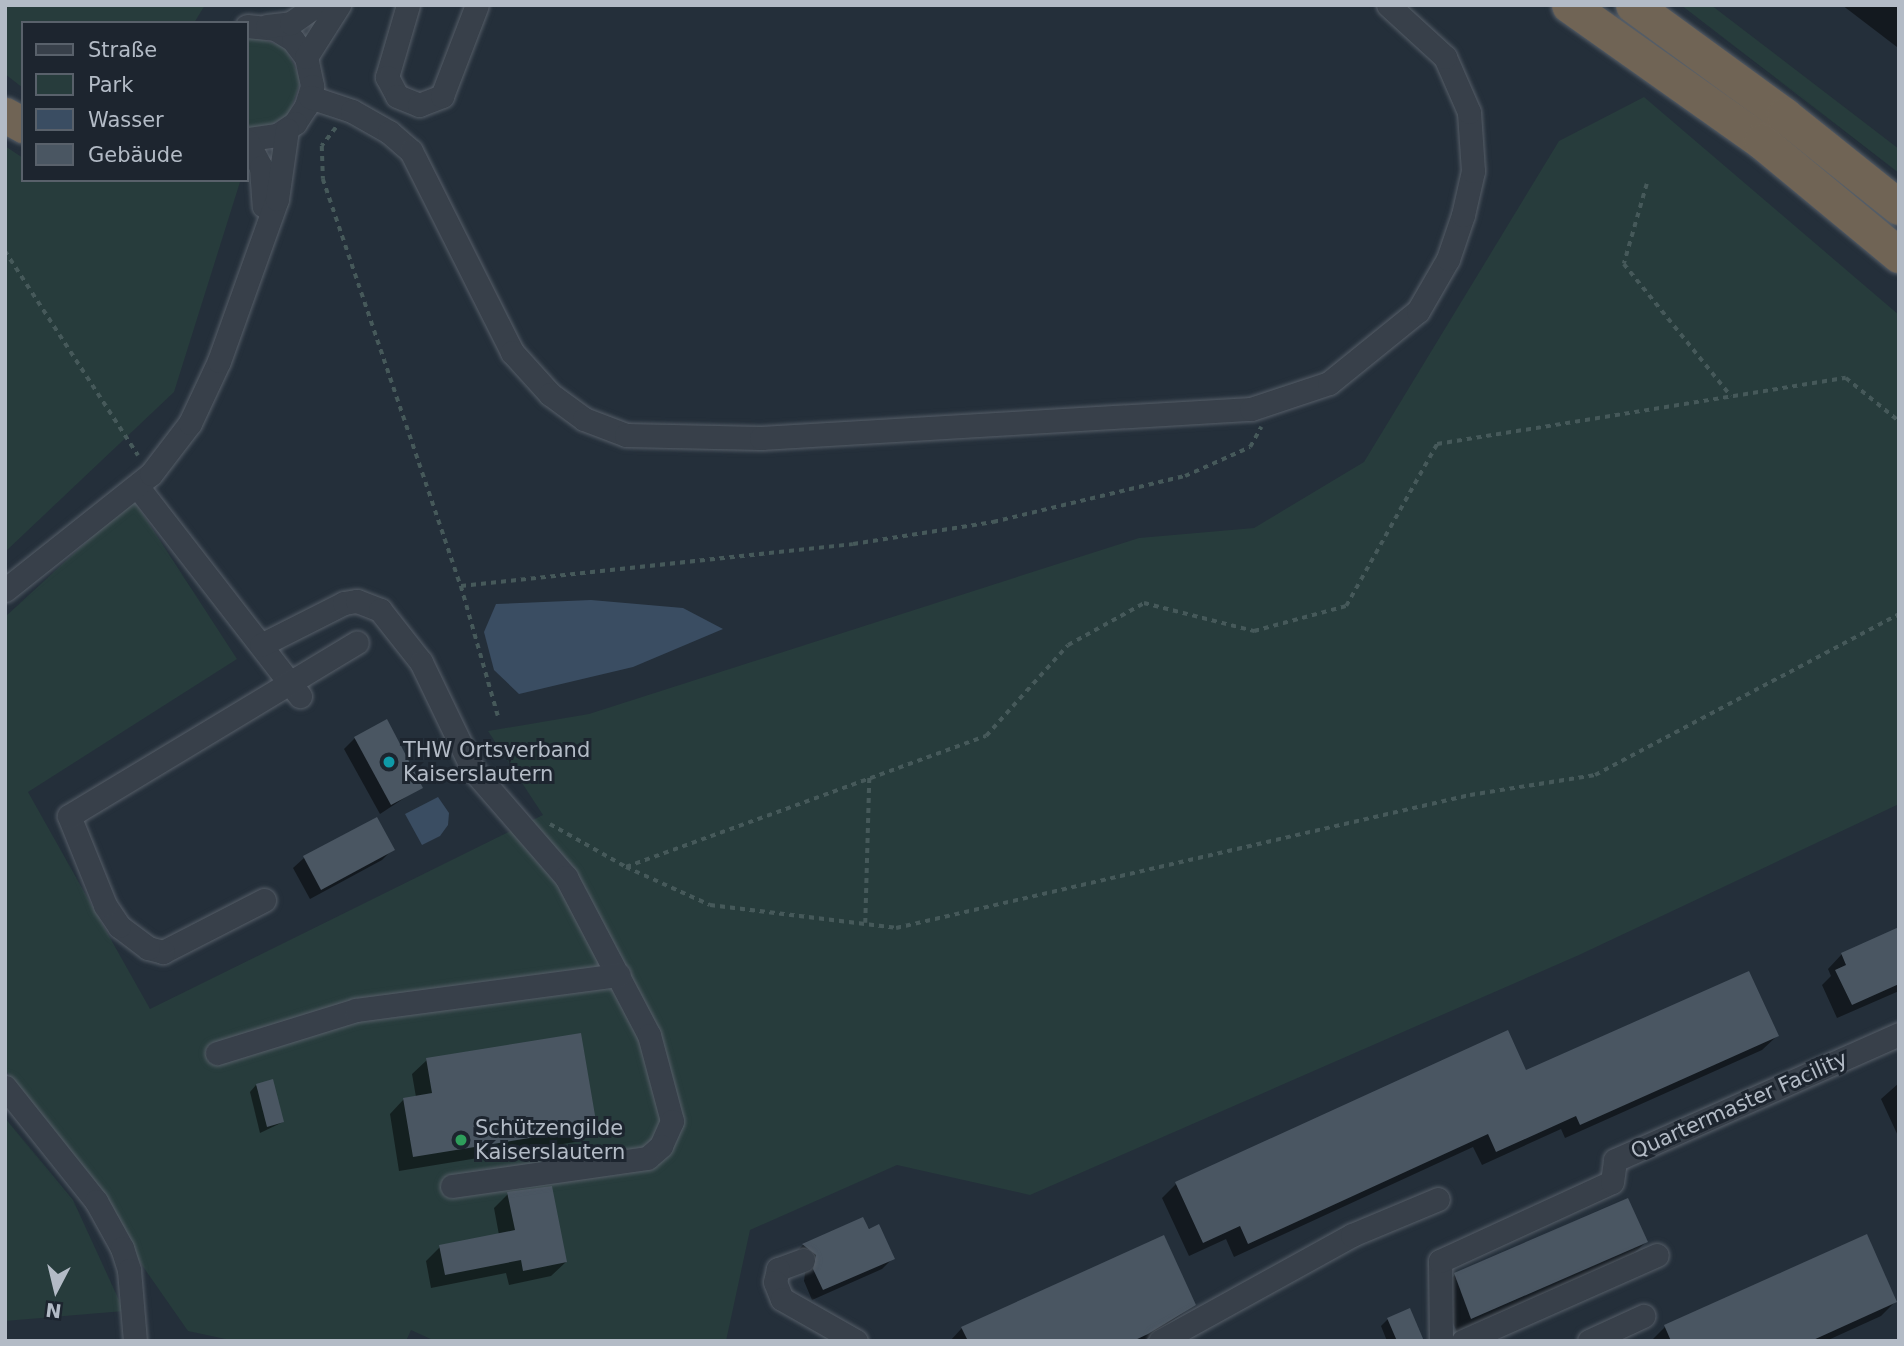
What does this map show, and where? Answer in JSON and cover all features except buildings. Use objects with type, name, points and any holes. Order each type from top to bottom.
[{"type":"highway","points":[[1569,5],[1761,141],[1899,255]]},
{"type":"highway","points":[[1633,5],[1784,115],[1899,207]]},
{"type":"highway","points":[[5,115],[21,124]]},
{"type":"street","points":[[256,26],[291,23],[317,5]]},
{"type":"street","points":[[306,57],[339,5]]},
{"type":"street","points":[[408,5],[387,77],[397,96],[419,105],[442,96],[477,5]]},
{"type":"street","points":[[310,97],[352,111],[389,132],[411,151],[512,352],[558,400],[584,419],[626,435],[761,438],[1265,406],[1329,383],[1418,311],[1448,259],[1463,215],[1473,171],[1469,112],[1445,57],[1388,5]]},
{"type":"street","points":[[248,140],[267,139],[287,130],[301,115],[310,97],[311,76],[306,57],[285,34],[256,26]]},
{"type":"street","points":[[5,590],[144,480],[190,423],[206,391],[262,230],[277,199],[287,130]]},
{"type":"street","points":[[248,142],[261,167],[262,230]]},
{"type":"street","points":[[144,480],[261,645],[296,688]]},
{"type":"street","points":[[261,645],[344,603],[358,601],[380,610],[421,662],[473,770],[527,826],[566,877],[649,1035],[670,1102],[672,1121],[661,1146],[631,1163],[599,1163],[452,1186]]},
{"type":"street","points":[[264,900],[163,952],[148,948],[119,926],[105,905],[69,816],[296,688],[357,642]]},
{"type":"street","points":[[218,1053],[356,1010],[619,975]]},
{"type":"street","name":"Quartermaster Facility","points":[[1441,1341],[1440,1261],[1612,1182],[1615,1160],[1899,1034]]},
{"type":"street","points":[[5,1087],[96,1201],[122,1248],[129,1270],[135,1341]]},
{"type":"street","points":[[1160,1341],[1352,1235],[1437,1199]]},
{"type":"street","points":[[1462,1341],[1657,1255]]},
{"type":"street","points":[[803,1259],[778,1269],[775,1282],[782,1299],[856,1341]]},
{"type":"street","points":[[1589,1341],[1643,1316]]},
{"type":"path","points":[[352,111],[322,146],[323,179],[461,586],[498,716]]},
{"type":"path","points":[[1647,184],[1624,264],[1732,396]]},
{"type":"path","points":[[5,251],[144,480]]},
{"type":"path","points":[[625,867],[986,736],[1068,645],[1144,603],[1254,631],[1346,606],[1437,444],[1846,378],[1899,421]]},
{"type":"path","points":[[461,586],[853,544],[993,522],[1185,476],[1221,462],[1250,447],[1259,435],[1265,406]]},
{"type":"path","points":[[543,821],[625,867],[710,905],[896,928],[1470,795],[1594,775],[1899,614]]},
{"type":"path","points":[[865,924],[869,778]]},
{"type":"green space","points":[[5,5],[205,5],[195,21],[21,21],[21,86],[5,74]]},
{"type":"green space","points":[[1681,5],[1711,5],[1899,149],[1899,173]]},
{"type":"green space","points":[[248,37],[285,47],[301,80],[289,114],[268,127],[248,129]]},
{"type":"green space","points":[[1644,97],[1899,315],[1899,804],[1579,955],[1030,1195],[897,1165],[750,1230],[726,1341],[435,1341],[411,1330],[406,1341],[235,1341],[188,1331],[5,1069],[5,617],[133,499],[237,659],[28,792],[150,1009],[543,815],[488,731],[589,714],[1139,538],[1254,528],[1364,462],[1559,141]]},
{"type":"green space","points":[[5,146],[21,157],[21,182],[240,182],[174,392],[5,552]]},
{"type":"green space","points":[[5,1118],[73,1200],[124,1311],[5,1321]]},
{"type":"water","points":[[591,600],[683,608],[723,629],[633,667],[519,694],[494,670],[484,632],[496,604]]},
{"type":"water","points":[[438,797],[449,813],[448,825],[440,836],[422,845],[405,814]]},
{"type":"place","name":"THW Ortsverband Kaiserslautern","points":[[389,762]]},
{"type":"place","name":"Schützengilde Kaiserslautern","points":[[461,1140]]}]
